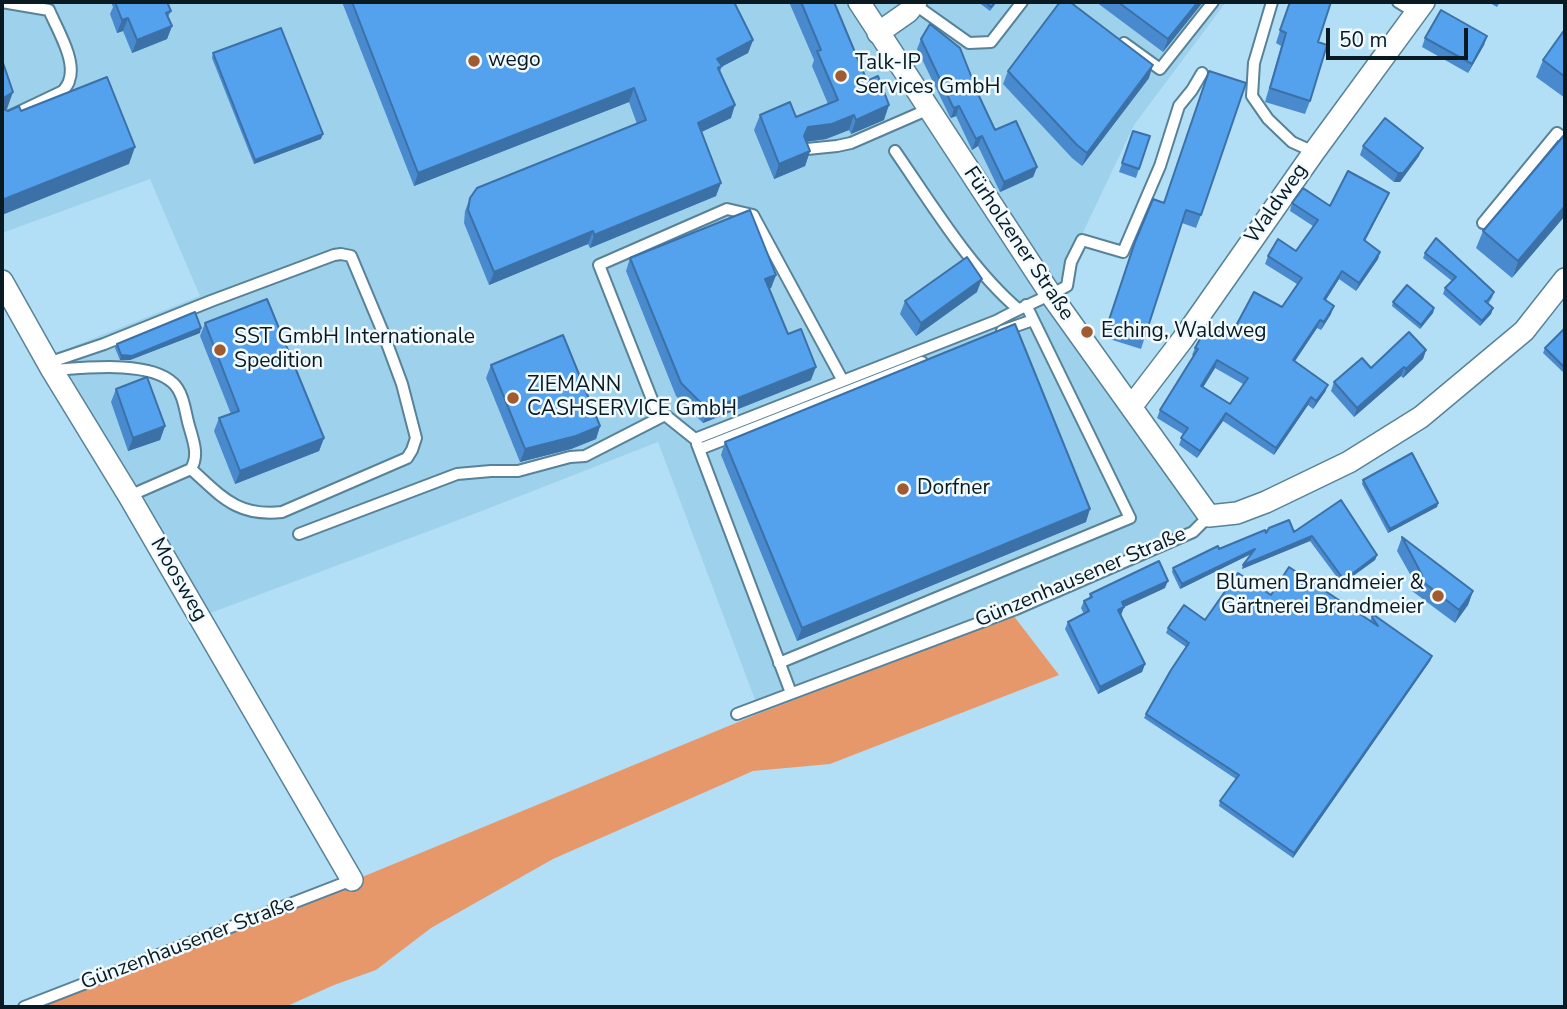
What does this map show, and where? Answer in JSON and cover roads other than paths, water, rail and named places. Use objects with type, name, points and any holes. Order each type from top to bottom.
[{"type":"street","name":"Fürholzener Straße","points":[[859,2],[1051,295],[1209,516]]},
{"type":"street","points":[[878,33],[908,12],[915,3]]},
{"type":"street","name":"Waldweg","points":[[1131,407],[1183,339],[1314,152],[1420,8]]},
{"type":"street","name":"Günzenhausener Straße","points":[[1209,516],[1237,513],[1266,502],[1349,462],[1421,417],[1524,331],[1565,279]]},
{"type":"street","name":"Moosweg","points":[[2,281],[352,880]]},
{"type":"lane","points":[[2,2],[49,10],[69,57],[71,70],[69,82],[63,91],[2,120]]},
{"type":"lane","points":[[915,3],[969,43],[990,42],[1021,2]]},
{"type":"lane","points":[[1119,39],[1160,69],[1213,2]]},
{"type":"lane","points":[[1272,2],[1254,63],[1252,96],[1268,119],[1292,142],[1314,152]]},
{"type":"lane","points":[[1398,2],[1420,8]]},
{"type":"lane","points":[[697,444],[843,381],[996,321],[1051,295],[1067,286],[1071,262],[1082,240],[1123,252],[1160,166],[1179,106],[1202,74]]},
{"type":"lane","points":[[807,149],[851,143],[929,109]]},
{"type":"lane","points":[[1483,223],[1557,133],[1565,139]]},
{"type":"lane","points":[[779,663],[1130,518],[1033,320],[1022,307],[1006,299],[973,261],[895,151]]},
{"type":"lane","points":[[790,693],[697,444],[656,407],[599,265],[727,209],[753,215],[843,381]]},
{"type":"lane","points":[[50,366],[334,255],[351,256],[383,330],[402,384],[416,438],[407,458],[282,512],[264,514],[225,500],[191,469]]},
{"type":"lane","points":[[697,444],[1033,320]]},
{"type":"lane","points":[[50,366],[136,369],[163,376],[174,384],[180,394],[194,443],[195,461],[191,469],[130,496]]},
{"type":"lane","points":[[299,534],[457,474],[518,471],[569,457],[585,456],[665,415]]},
{"type":"lane","name":"Günzenhausener Straße","points":[[737,714],[1016,609],[1193,532],[1209,516]]},
{"type":"lane","name":"Günzenhausener Straße","points":[[24,1007],[352,880]]},
{"type":"place","name":"wego","points":[[474,61]]},
{"type":"place","name":"Talk-IP Services GmbH","points":[[841,76]]},
{"type":"place","name":"Eching, Waldweg","points":[[1087,332]]},
{"type":"place","name":"SST GmbH Internationale Spedition","points":[[220,350]]},
{"type":"place","name":"ZIEMANN CASHSERVICE GmbH","points":[[513,398]]},
{"type":"place","name":"Dorfner","points":[[903,489]]},
{"type":"place","name":"Blumen Brandmeier & Gärtnerei Brandmeier","points":[[1438,596]]}]
